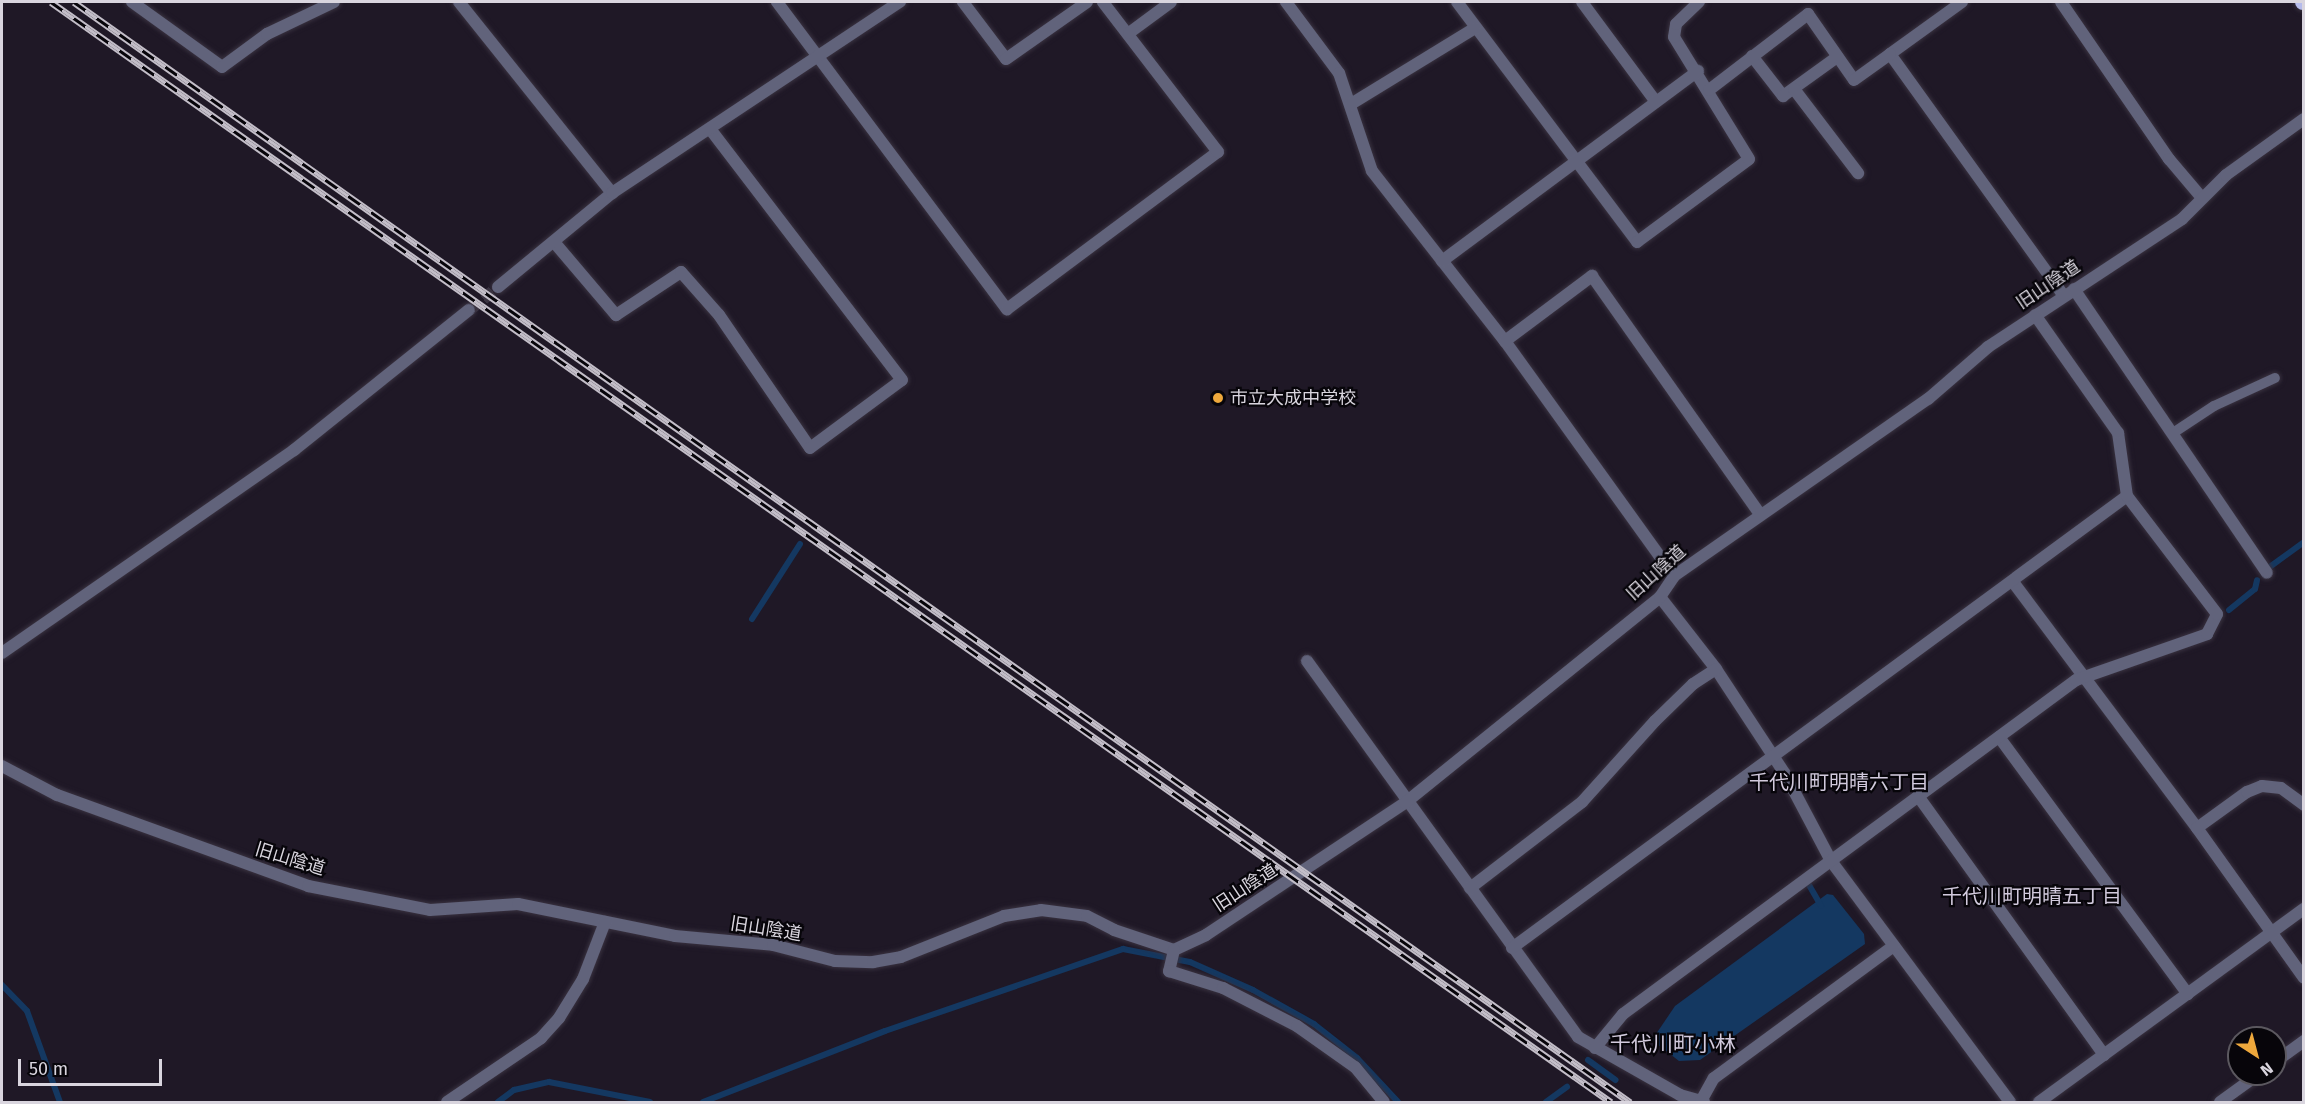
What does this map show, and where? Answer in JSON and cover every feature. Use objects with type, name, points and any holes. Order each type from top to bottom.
[{"type":"street","points":[[132,2],[222,67],[267,34],[334,2]]},
{"type":"street","points":[[459,2],[612,193]]},
{"type":"street","points":[[777,2],[1006,309],[1218,152],[1104,2]]},
{"type":"street","points":[[498,287],[612,193],[820,58],[900,2]]},
{"type":"street","points":[[963,2],[1006,59],[1087,2]]},
{"type":"street","points":[[1129,33],[1171,2]]},
{"type":"street","points":[[1286,2],[1339,74],[1372,171],[1505,341],[1674,576]]},
{"type":"street","points":[[1456,2],[1637,242],[1749,159],[1698,71],[1674,37],[1676,24],[1699,2]]},
{"type":"street","points":[[1582,2],[1656,102]]},
{"type":"street","points":[[1709,90],[1808,14],[1854,80],[1962,2]]},
{"type":"street","points":[[2061,2],[2169,159],[2202,198]]},
{"type":"street","points":[[1351,104],[1475,27]]},
{"type":"street","points":[[1890,54],[2173,433],[2267,573]]},
{"type":"street","points":[[1752,56],[1784,96],[1837,57]]},
{"type":"street","points":[[1442,261],[1698,71]]},
{"type":"street","points":[[1794,89],[1858,173]]},
{"type":"street","name":"旧山陰道","points":[[2,766],[57,795],[308,886],[430,910],[518,904],[675,936],[773,945],[835,961],[873,962],[901,957],[1004,916],[1041,910],[1087,916],[1114,930],[1174,950],[1206,935],[1405,803],[1660,597],[1674,576],[1928,399],[1988,347],[2182,219],[2226,175],[2304,119]]},
{"type":"street","points":[[554,242],[616,315],[681,272],[719,315],[810,448],[902,380],[711,130]]},
{"type":"street","points":[[1505,341],[1592,276],[1760,514]]},
{"type":"street","points":[[2,654],[294,450],[469,310]]},
{"type":"street","points":[[1595,1048],[1623,1014],[2076,680],[2207,634],[2217,614],[2127,496],[2118,433],[2035,315]]},
{"type":"street","points":[[1512,948],[2127,496]]},
{"type":"street","points":[[2013,582],[2198,828],[2304,978]]},
{"type":"street","points":[[1660,597],[1716,669],[1771,758],[1785,774],[1831,861],[2010,1102]]},
{"type":"street","points":[[1307,661],[1405,803],[1578,1037],[1680,1095],[1702,1102],[1714,1078],[1893,946]]},
{"type":"street","points":[[1470,888],[1582,802],[1655,721],[1693,684],[1716,669]]},
{"type":"street","points":[[1999,737],[2187,994]]},
{"type":"street","points":[[2198,828],[2247,792],[2262,786],[2281,788],[2304,805]]},
{"type":"street","points":[[1918,796],[2104,1055]]},
{"type":"street","points":[[2039,1102],[2304,909]]},
{"type":"street","points":[[447,1102],[533,1044],[560,1018],[583,979],[605,922]]},
{"type":"street","points":[[1174,950],[1169,971],[1223,988],[1298,1026],[1355,1067],[1384,1102]]},
{"type":"street","points":[[2287,1053],[2304,1041]]},
{"type":"street","points":[[2220,1102],[2242,1086]]},
{"type":"lane","points":[[2173,433],[2214,406],[2275,378]]},
{"type":"water","points":[[1827,894],[1833,895],[1864,934],[1865,944],[1700,1060],[1679,1061],[1652,1040],[1675,1006]]},
{"type":"waterway","points":[[2271,566],[2304,542]]},
{"type":"waterway","points":[[752,619],[800,544]]},
{"type":"waterway","points":[[2229,610],[2255,589],[2257,580]]},
{"type":"waterway","points":[[1809,885],[1821,906]]},
{"type":"waterway","points":[[703,1102],[885,1031],[1123,949],[1190,962],[1253,990],[1314,1024],[1357,1058],[1398,1102]]},
{"type":"waterway","points":[[2,985],[27,1011],[60,1102]]},
{"type":"waterway","points":[[1588,1060],[1616,1080]]},
{"type":"waterway","points":[[498,1102],[514,1090],[549,1082],[650,1102]]},
{"type":"waterway","points":[[1546,1102],[1567,1087]]},
{"type":"tunnel","points":[[469,310],[498,287]]},
{"type":"railway","points":[[51,2],[1611,1102]]},
{"type":"railway","points":[[74,2],[1630,1102]]},
{"type":"place","name":"市立大成中学校","points":[[1218,398]]},
{"type":"district","name":"千代川町明晴六丁目","points":[[1839,782]]},
{"type":"district","name":"千代川町明晴五丁目","points":[[2032,896]]},
{"type":"district","name":"千代川町小林","points":[[1673,1044]]}]
